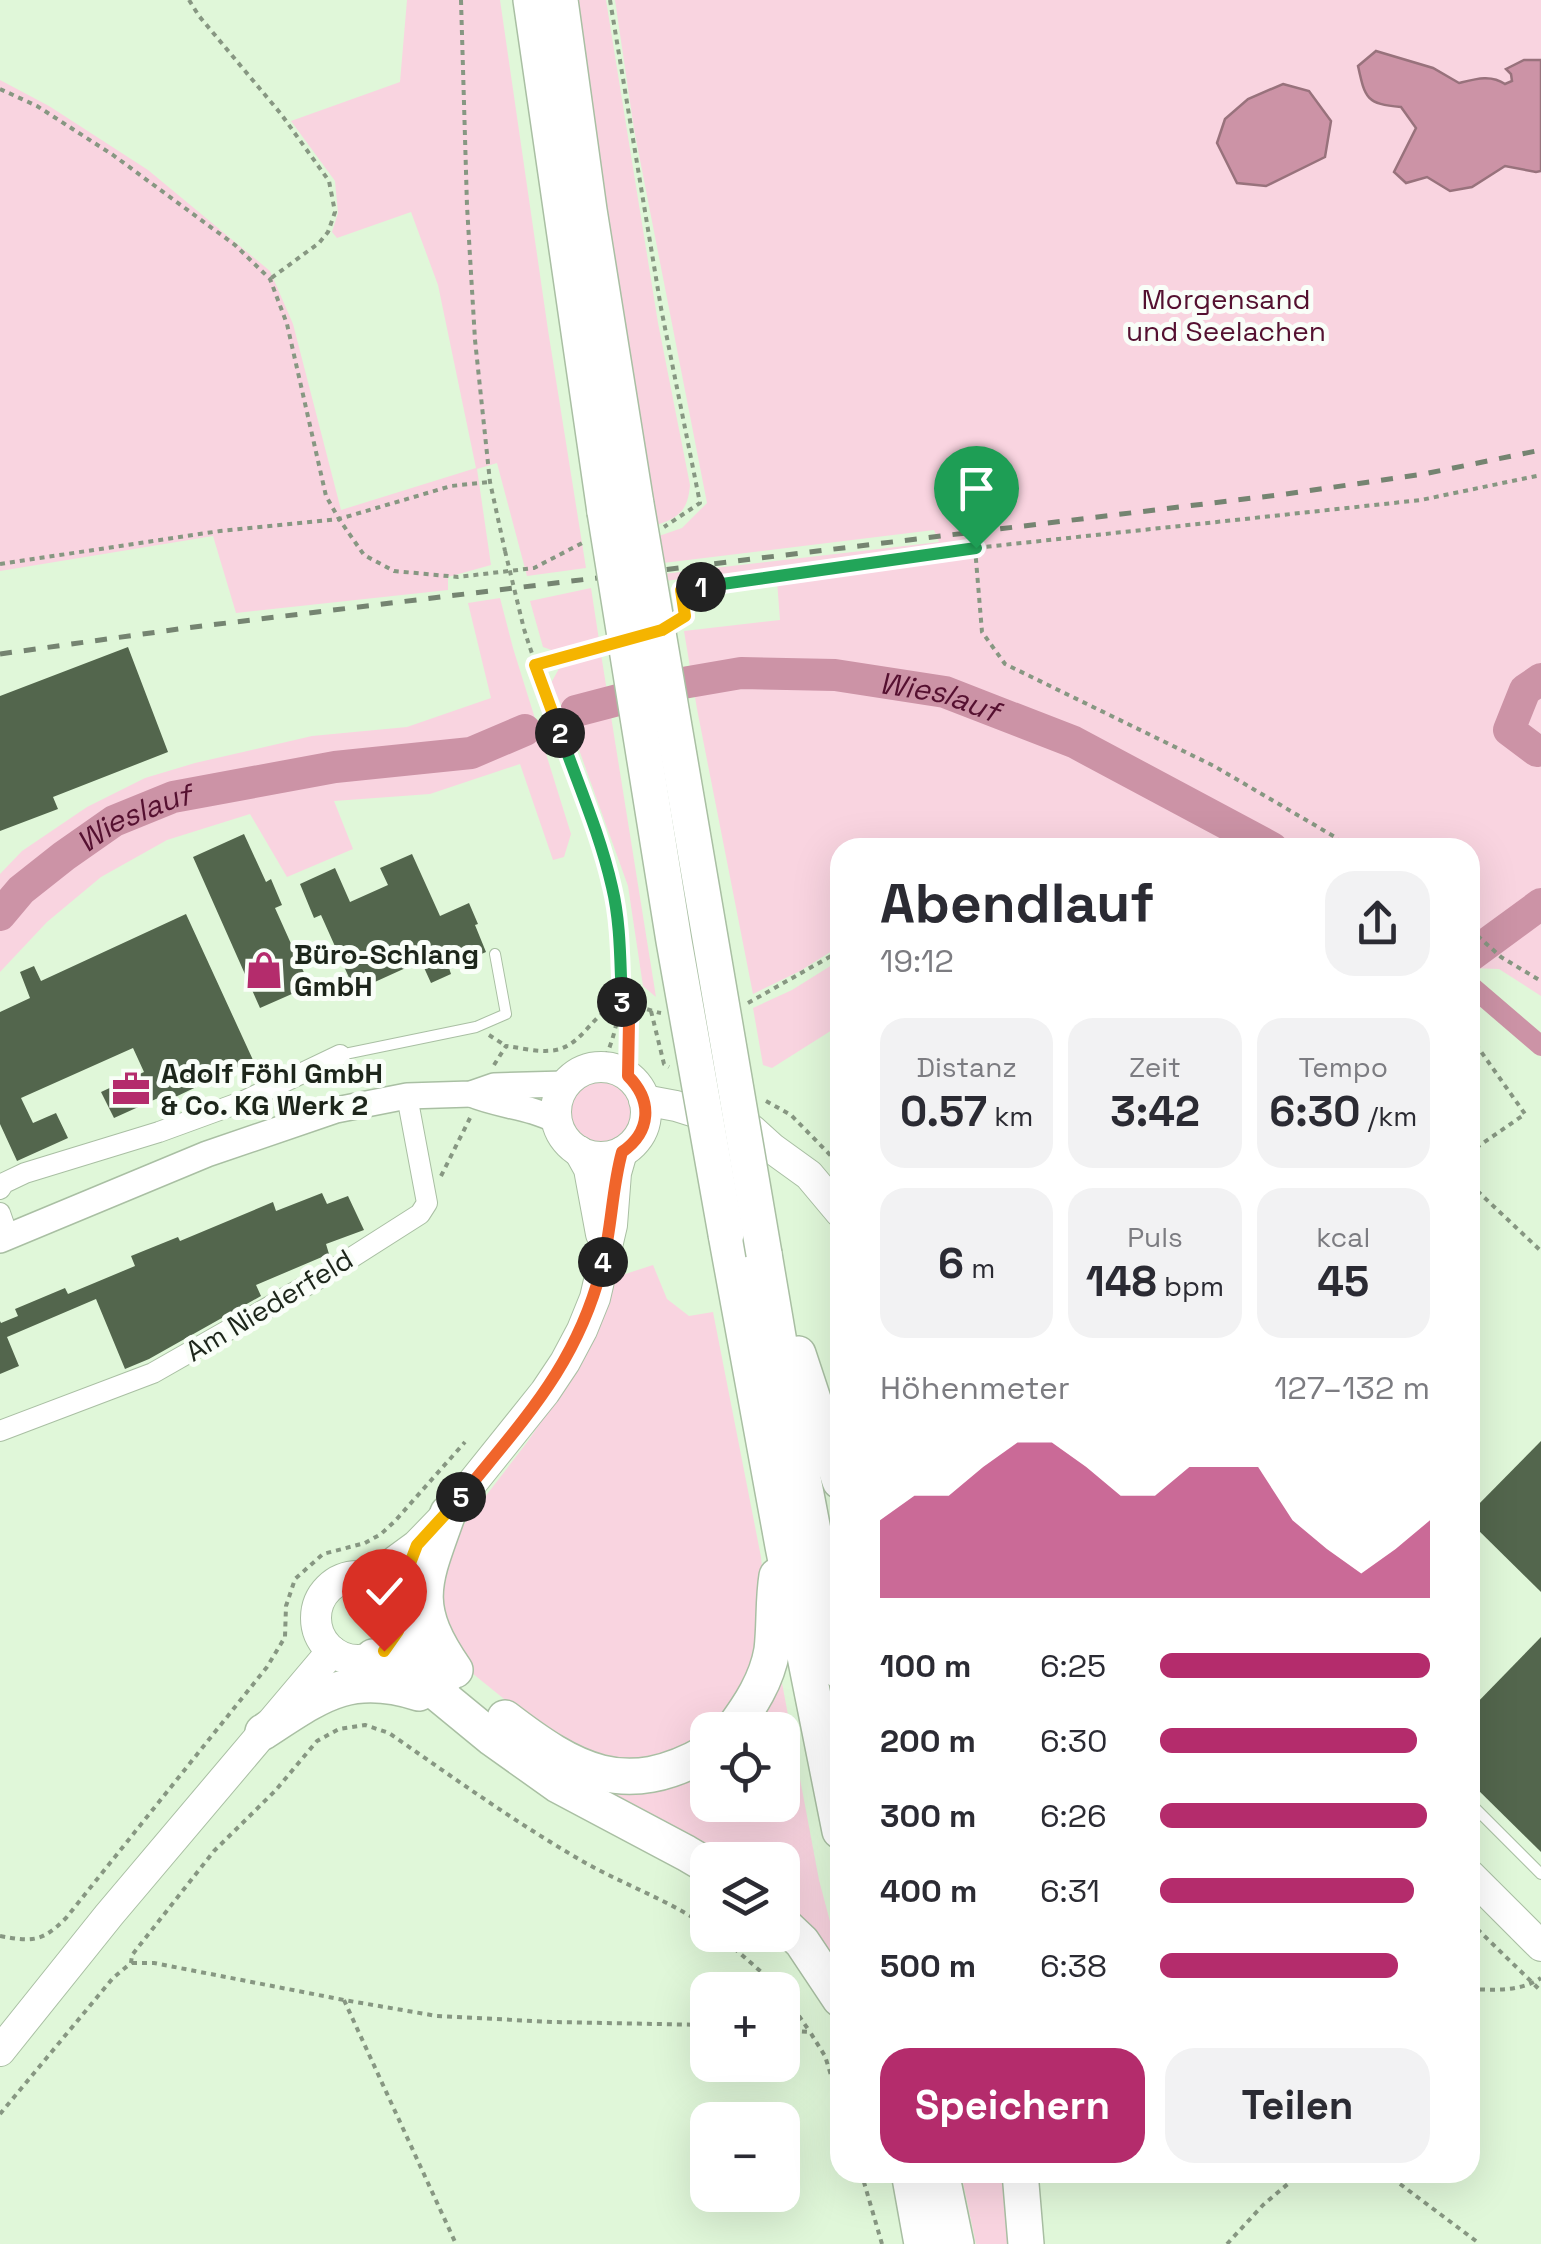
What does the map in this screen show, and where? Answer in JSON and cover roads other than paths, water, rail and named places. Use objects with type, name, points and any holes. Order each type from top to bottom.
[{"type":"highway","points":[[531,0],[620,508],[764,1254],[830,1620]]},
{"type":"highway","points":[[560,0],[589,210],[620,508],[678,960],[794,1435],[772,1652],[764,1679],[746,1712]]},
{"type":"highway","points":[[794,1435],[830,1471]]},
{"type":"highway","points":[[448,1513],[428,1569],[424,1596],[428,1625],[468,1703]]},
{"type":"highway","points":[[782,1546],[830,1782]]},
{"type":"highway","points":[[397,1615],[422,1658],[527,1764],[558,1785],[690,1856]]},
{"type":"highway","points":[[373,1657],[599,1773],[630,1778],[658,1774],[690,1762]]},
{"type":"highway","points":[[263,1732],[321,1695],[368,1683],[468,1703]]},
{"type":"highway","points":[[800,1940],[830,1984]]},
{"type":"highway","points":[[910,2183],[922,2244]]},
{"type":"highway","points":[[943,2183],[956,2244]]},
{"type":"highway","points":[[1021,2183],[1026,2244]]},
{"type":"main road","points":[[773,1149],[710,1130],[671,1126],[606,1157],[589,1155],[569,1143],[561,1132],[558,1096],[576,1074],[590,1068],[624,1081],[676,1106],[752,1130],[809,1175],[830,1200]]},
{"type":"main road","points":[[372,1578],[417,1545],[448,1513],[546,1392],[582,1330],[595,1298],[612,1225],[616,1173],[645,1118],[624,1081]]},
{"type":"main road","points":[[579,1151],[589,1169],[596,1220],[606,1251]]},
{"type":"main road","points":[[397,1615],[386,1587],[372,1578],[359,1576],[334,1583],[324,1592],[316,1616],[323,1641],[332,1651],[352,1659],[373,1657],[384,1651],[397,1615],[417,1545]]},
{"type":"main road","points":[[0,2051],[332,1651]]},
{"type":"main road","points":[[1480,1885],[1540,1945]]},
{"type":"street","points":[[0,1189],[4,1182],[24,1173],[159,1132],[244,1101],[340,1055]]},
{"type":"street","points":[[471,1105],[494,1086],[566,1084]]},
{"type":"street","points":[[3,1230],[336,1110],[407,1096],[471,1105],[491,1103],[543,1113],[557,1120]]},
{"type":"street","name":"Am Niederfeld","points":[[0,1431],[153,1373],[318,1279],[420,1214],[428,1203],[407,1096]]},
{"type":"lane","points":[[682,882],[706,1016]]},
{"type":"lane","points":[[340,1055],[476,1028],[506,1014],[495,954]]},
{"type":"lane","points":[[1480,1814],[1541,1874]]},
{"type":"lane","points":[[1502,1927],[1540,1945]]},
{"type":"waterway","name":"Wieslauf","points":[[576,711],[683,683],[741,673],[835,675],[945,692],[1074,742],[1253,838]]},
{"type":"waterway","name":"Wieslauf","points":[[1541,679],[1525,690],[1509,730],[1541,750]]},
{"type":"waterway","name":"Wieslauf","points":[[0,915],[21,890],[114,821],[173,797],[335,767],[471,753],[525,730]]},
{"type":"waterway","name":"Wieslauf","points":[[1480,949],[1541,904]]},
{"type":"waterway","name":"Wieslauf","points":[[1480,994],[1541,1046]]},
{"type":"railway","points":[[0,654],[1286,494],[1424,474],[1541,450]]},
{"type":"place","name":"Büro-Schlang GmbH","points":[[264,970]]},
{"type":"place","name":"Adolf Föhl GmbH & Co. KG Werk 2","points":[[131,1089]]},
{"type":"park label","name":"Morgensand und Seelachen","points":[[1226,315]]}]
